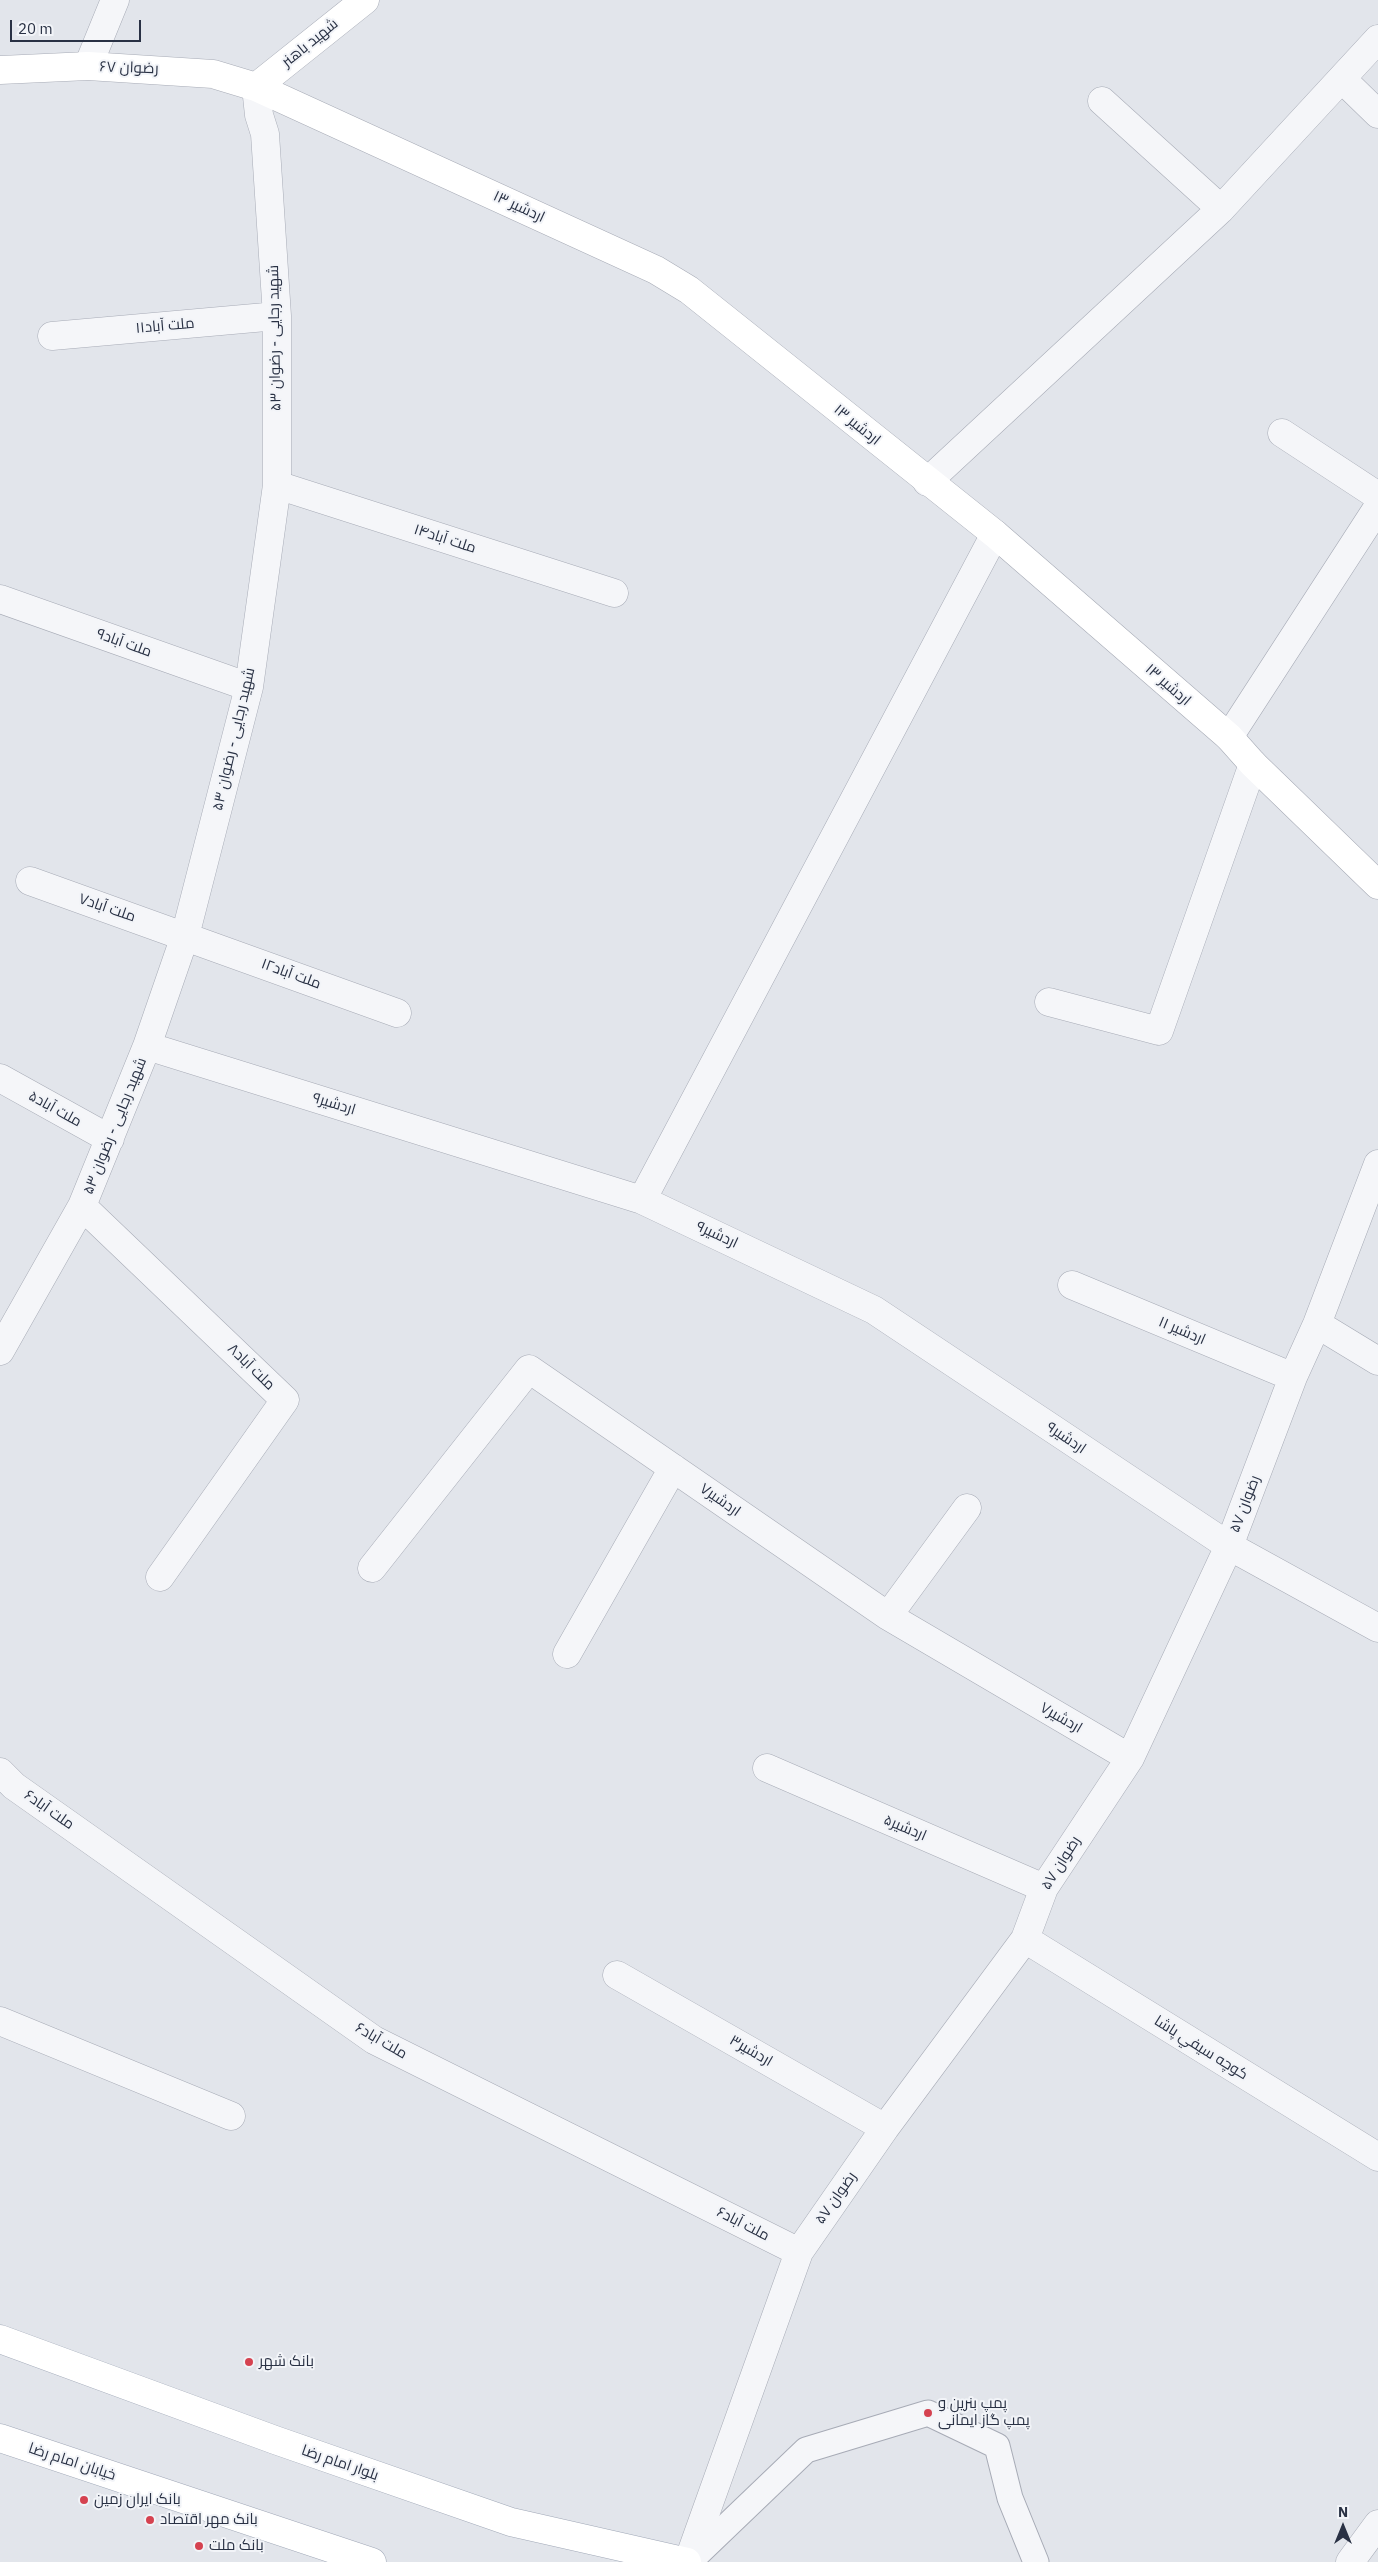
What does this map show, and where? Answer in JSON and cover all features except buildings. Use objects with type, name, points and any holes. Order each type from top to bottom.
[{"type":"street","points":[[88,66],[114,0]]},
{"type":"street","name":"شهید باهنر","points":[[256,87],[365,0]]},
{"type":"street","points":[[927,482],[1221,209],[1343,80],[1378,39]]},
{"type":"street","name":"رضوان ۶۷","points":[[0,70],[88,66],[190,71],[213,74],[256,87]]},
{"type":"street","points":[[1343,80],[1378,114]]},
{"type":"street","name":"شهید رجایی - رضوان ۵۳","points":[[0,1351],[82,1206],[147,1046],[185,936],[248,688],[277,484],[278,316],[265,134],[259,114],[256,87]]},
{"type":"street","name":"اردشیر ۱۳","points":[[256,87],[656,270],[690,290],[927,482],[995,534],[1229,737],[1253,764],[1378,885]]},
{"type":"street","points":[[1102,101],[1221,209]]},
{"type":"street","name":"ملت آباد۱۱","points":[[52,336],[278,316]]},
{"type":"street","points":[[1282,433],[1378,496]]},
{"type":"street","name":"ملت آباد۱۴","points":[[277,484],[614,593]]},
{"type":"street","points":[[1229,737],[1378,507]]},
{"type":"street","points":[[642,1200],[995,534]]},
{"type":"street","name":"ملت آباد۹","points":[[0,599],[248,688]]},
{"type":"street","points":[[1049,1002],[1159,1031],[1253,764]]},
{"type":"street","name":"ملت آباد۷","points":[[30,881],[185,936]]},
{"type":"street","name":"ملت آباد۱۲","points":[[185,936],[396,1013]]},
{"type":"street","name":"اردشیر۹","points":[[147,1046],[642,1200],[874,1310],[1229,1546],[1378,1628]]},
{"type":"street","name":"ملت آباد۵","points":[[0,1078],[110,1139]]},
{"type":"street","name":"رضوان ۵۷","points":[[688,2562],[798,2252],[885,2128],[1025,1939],[1044,1888],[1130,1758],[1229,1546],[1292,1377],[1317,1324],[1378,1164]]},
{"type":"street","name":"ملت آباد۸","points":[[82,1206],[285,1400],[160,1577]]},
{"type":"street","name":"اردشیر ۱۱","points":[[1072,1285],[1292,1377]]},
{"type":"street","points":[[1317,1324],[1378,1361]]},
{"type":"street","name":"اردشیر۷","points":[[372,1568],[529,1369],[888,1616],[1130,1758]]},
{"type":"street","points":[[568,1654],[673,1468]]},
{"type":"street","points":[[888,1616],[966,1508]]},
{"type":"street","name":"اردشیر۵","points":[[767,1768],[1044,1888]]},
{"type":"street","name":"ملت آباد۶","points":[[3,1783],[22,1792],[374,2040],[798,2252]]},
{"type":"street","name":"كوچه سيفي پاشا","points":[[1025,1939],[1378,2157]]},
{"type":"street","name":"اردشیر۳","points":[[617,1975],[885,2128]]},
{"type":"street","points":[[0,2021],[231,2116]]},
{"type":"street","name":"بلوار امام رضا","points":[[0,2339],[275,2440],[512,2522],[688,2562]]},
{"type":"street","name":"خیابان امام رضا","points":[[0,2438],[372,2562]]},
{"type":"street","points":[[1350,2562],[1378,2524]]},
{"type":"lane","points":[[688,2562],[806,2450],[928,2413],[997,2446],[1010,2498],[1036,2562]]},
{"type":"place","name":"بانک شهر","points":[[249,2362]]},
{"type":"place","name":"پمپ بنرین و پمپ گاز ایمانی","points":[[928,2413]]},
{"type":"place","name":"بانک ایران زمین","points":[[84,2500]]},
{"type":"place","name":"بانک مهر اقتصاد","points":[[150,2520]]},
{"type":"place","name":"بانک ملت","points":[[199,2546]]}]
